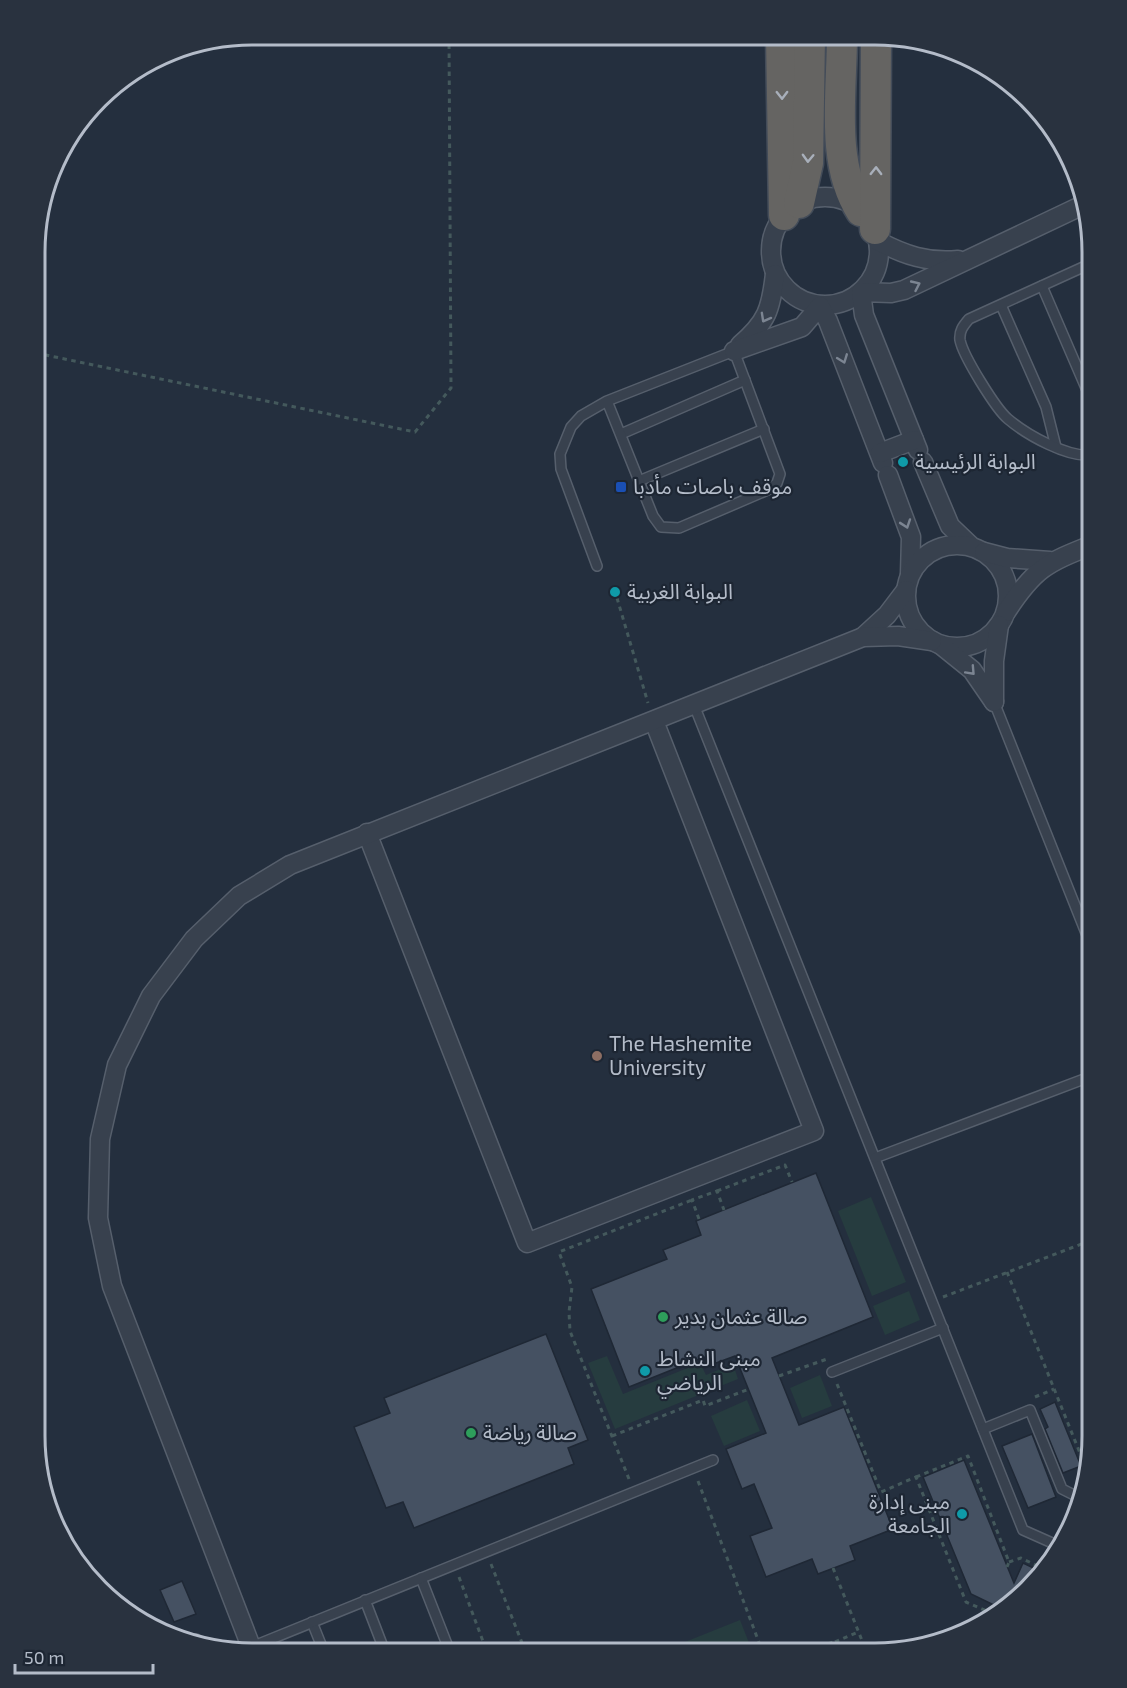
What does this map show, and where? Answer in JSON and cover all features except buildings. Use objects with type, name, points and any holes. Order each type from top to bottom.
[{"type":"highway","points":[[782,45],[792,209]]},
{"type":"highway","points":[[792,209],[808,163],[810,45]]},
{"type":"highway","points":[[842,45],[841,156],[846,183],[871,227]]},
{"type":"highway","points":[[871,227],[876,45]]},
{"type":"street","points":[[734,351],[754,333],[766,318],[772,302],[775,274],[770,254],[771,243],[778,224],[792,209],[827,197],[845,201],[899,252],[920,259],[943,262],[966,260]]},
{"type":"street","points":[[861,292],[891,293],[904,290],[1077,208]]},
{"type":"street","points":[[775,274],[794,296],[820,306],[838,305],[861,292],[876,269],[871,227]]},
{"type":"street","points":[[861,292],[864,315],[950,526],[992,559],[1004,575],[1008,596],[1001,621],[993,675],[994,702]]},
{"type":"street","points":[[734,351],[802,327],[820,306]]},
{"type":"street","points":[[820,306],[828,321],[911,537],[907,610],[911,619],[936,643],[972,670],[994,702]]},
{"type":"street","points":[[884,464],[918,450]]},
{"type":"street","points":[[863,637],[887,615],[922,558],[930,552],[950,545],[977,549],[1007,558],[1050,561],[1082,549]]},
{"type":"street","points":[[245,1642],[112,1286],[98,1218],[100,1139],[117,1065],[151,996],[194,939],[239,896],[290,865],[863,637],[898,636],[952,647],[973,645],[983,640],[1001,621],[1020,592],[1050,561]]},
{"type":"street","points":[[367,833],[527,1243],[814,1131],[654,721]]},
{"type":"lane","points":[[1082,268],[969,320],[962,327],[960,338],[962,348],[998,409],[1017,426],[1070,454],[1082,455]]},
{"type":"lane","points":[[1042,286],[1082,379]]},
{"type":"lane","points":[[1001,305],[1046,406],[1056,447]]},
{"type":"lane","points":[[597,566],[565,483],[560,454],[571,427],[581,416],[607,401],[734,351],[779,470],[777,483],[770,489],[685,526],[668,529],[656,522],[607,401]]},
{"type":"lane","points":[[621,434],[745,380]]},
{"type":"lane","points":[[639,481],[764,429]]},
{"type":"lane","points":[[994,702],[1082,923]]},
{"type":"lane","points":[[694,705],[1023,1530],[1052,1543]]},
{"type":"lane","points":[[875,1158],[1082,1080]]},
{"type":"lane","points":[[832,1372],[943,1328]]},
{"type":"lane","points":[[983,1429],[1030,1410],[1062,1489],[1073,1495]]},
{"type":"lane","points":[[264,1643],[713,1460]]},
{"type":"lane","points":[[421,1578],[446,1643]]},
{"type":"lane","points":[[365,1600],[382,1643]]},
{"type":"lane","points":[[312,1622],[320,1643]]},
{"type":"path","points":[[45,355],[415,432],[451,388],[449,45]]},
{"type":"path","points":[[617,598],[654,721]]},
{"type":"path","points":[[634,1492],[570,1331],[569,1312],[572,1287],[559,1252],[785,1165],[792,1182]]},
{"type":"path","points":[[717,1191],[724,1210]]},
{"type":"path","points":[[692,1200],[699,1219]]},
{"type":"path","points":[[939,1299],[1082,1243]]},
{"type":"path","points":[[1007,1272],[1081,1456]]},
{"type":"path","points":[[779,1376],[826,1357],[881,1492],[968,1456],[1009,1562],[1007,1567]]},
{"type":"path","points":[[612,1437],[703,1400],[705,1406],[748,1389]]},
{"type":"path","points":[[1025,1401],[1054,1389]]},
{"type":"path","points":[[693,1468],[760,1643]]},
{"type":"path","points":[[916,1477],[966,1602],[985,1610]]},
{"type":"path","points":[[486,1552],[522,1643]]},
{"type":"path","points":[[1009,1562],[1021,1558],[1036,1565]]},
{"type":"path","points":[[454,1564],[484,1643]]},
{"type":"path","points":[[833,1568],[863,1643]]},
{"type":"path","points":[[833,1642],[858,1632]]},
{"type":"green space","points":[[871,1197],[906,1282],[872,1296],[838,1211]]},
{"type":"green space","points":[[909,1291],[920,1320],[885,1335],[873,1306]]},
{"type":"green space","points":[[607,1356],[623,1394],[700,1363],[706,1375],[733,1364],[738,1379],[615,1429],[588,1363]]},
{"type":"green space","points":[[820,1375],[832,1406],[802,1418],[790,1388]]},
{"type":"green space","points":[[747,1400],[760,1431],[724,1446],[711,1416]]},
{"type":"green space","points":[[740,1620],[749,1643],[682,1643]]},
{"type":"place","name":"البوابة الرئيسية","points":[[903,462]]},
{"type":"place","name":"موقف باصات مأدبا","points":[[621,487]]},
{"type":"place","name":"البوابة الغربية","points":[[615,592]]},
{"type":"place","name":"The Hashemite University","points":[[597,1056]]},
{"type":"place","name":"صالة عثمان بدير","points":[[663,1317]]},
{"type":"place","name":"مبنى النشاط الرياضي","points":[[645,1371]]},
{"type":"place","name":"صالة رياضة","points":[[471,1433]]},
{"type":"place","name":"مبنى إدارة الجامعة","points":[[962,1514]]}]
